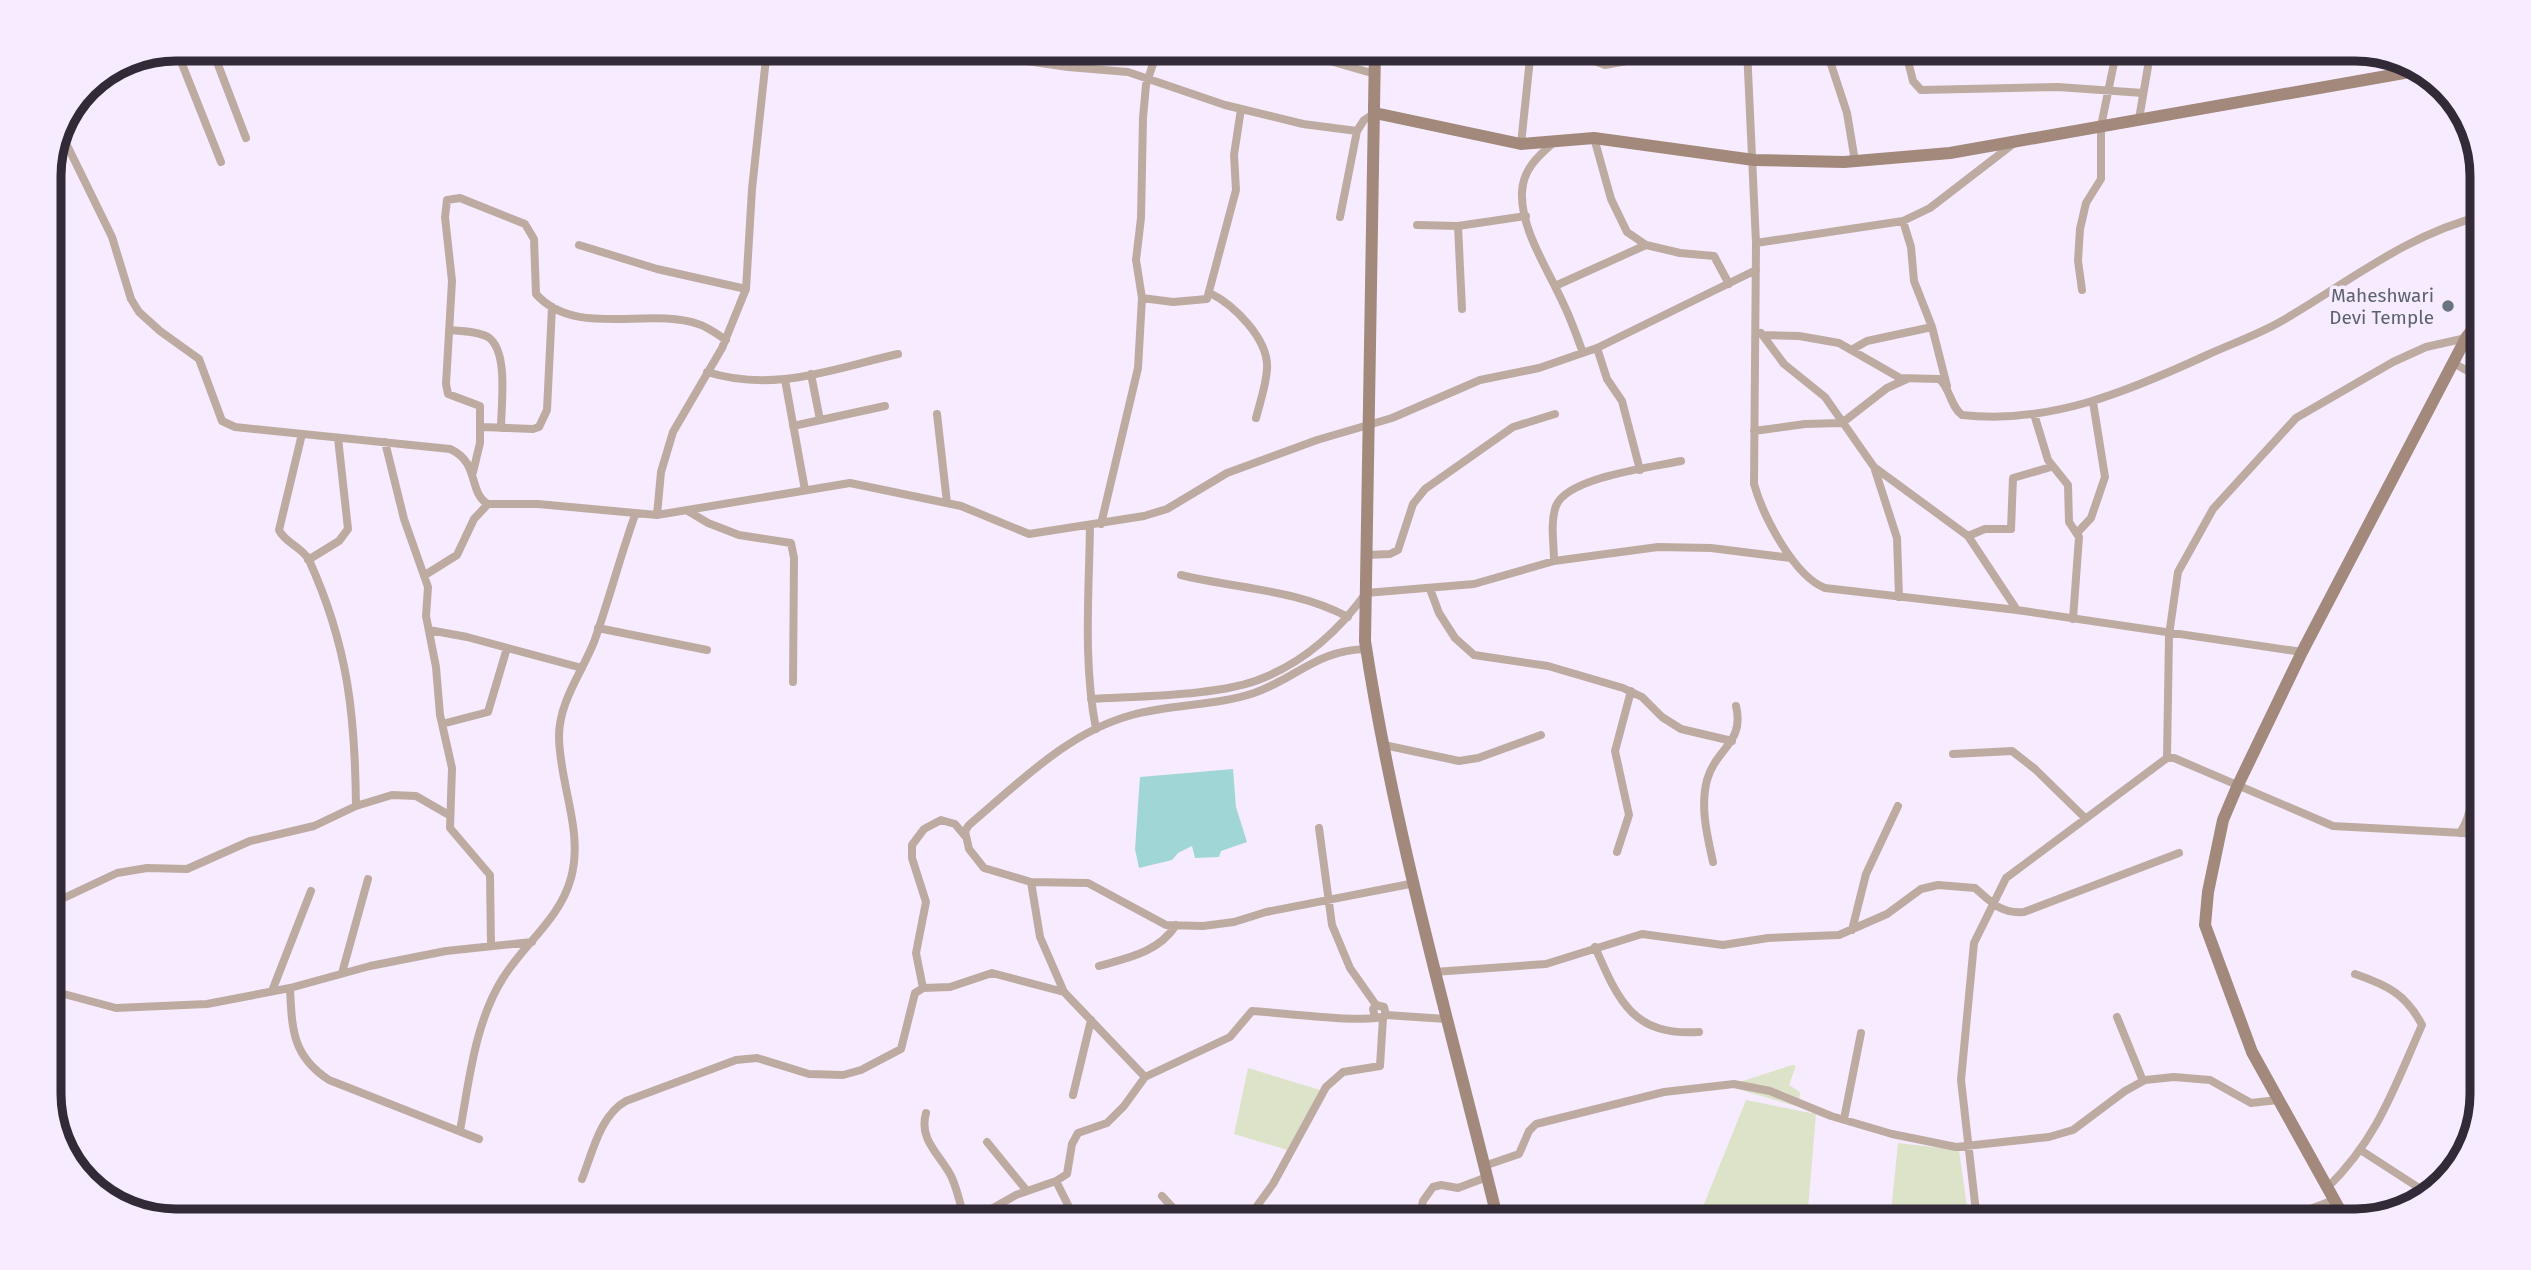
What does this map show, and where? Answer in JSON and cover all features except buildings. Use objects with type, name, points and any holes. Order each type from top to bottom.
[{"type":"street","points":[[181,61],[221,162]]},
{"type":"street","points":[[217,61],[246,138]]},
{"type":"street","points":[[657,515],[661,472],[668,446],[726,340],[746,289],[752,189],[766,61]]},
{"type":"street","points":[[1031,61],[1149,77],[1241,109],[1303,124],[1357,131]]},
{"type":"street","points":[[1101,524],[1138,368],[1142,298],[1136,260],[1141,218],[1143,118],[1154,61]]},
{"type":"street","points":[[1330,61],[1375,74]]},
{"type":"street","points":[[1375,61],[1367,649],[1384,745],[1434,972],[1495,1209]]},
{"type":"street","points":[[1521,144],[1530,61]]},
{"type":"street","points":[[1594,61],[1605,65],[1626,61]]},
{"type":"street","points":[[1748,61],[1754,160],[1759,332],[1754,432],[1756,491],[1791,558],[1807,578],[1825,588],[2017,610],[2169,635],[2302,652]]},
{"type":"street","points":[[1830,61],[1847,113],[1855,161]]},
{"type":"street","points":[[1908,61],[1913,81],[1921,89],[2058,87],[2143,93]]},
{"type":"street","points":[[2082,290],[2078,261],[2080,229],[2086,203],[2101,179],[2101,126],[2112,61]]},
{"type":"street","points":[[2139,118],[2149,61]]},
{"type":"street","points":[[1340,217],[1357,131],[1364,120],[1375,113],[1521,144],[1553,144],[1594,138],[1754,160],[1855,161],[1927,156],[2405,73]]},
{"type":"street","points":[[1142,298],[1173,302],[1207,299],[1236,190],[1234,155],[1241,109]]},
{"type":"street","points":[[1594,138],[1620,222],[1636,241],[1680,253],[1714,256],[1729,284]]},
{"type":"street","points":[[1756,243],[1903,221],[1930,208],[2018,140]]},
{"type":"street","points":[[66,142],[113,237],[131,299],[139,312],[160,331],[199,359],[222,421],[235,427],[450,449],[460,454],[473,472]]},
{"type":"street","points":[[1553,144],[1536,158],[1527,173],[1522,192],[1526,216],[1540,259],[1555,286],[1583,353]]},
{"type":"street","points":[[726,340],[696,323],[659,317],[584,317],[552,307],[536,294],[534,239],[525,224],[453,198],[447,200],[445,206],[452,281],[448,394],[480,406],[481,427],[473,472],[478,495],[488,504],[538,504],[635,515],[688,511],[850,483],[913,495],[986,514],[1029,534],[1157,513],[1227,473],[1392,418],[1480,380],[1539,368],[1597,348],[1756,270]]},
{"type":"street","points":[[1417,225],[1458,226],[1526,216]]},
{"type":"street","points":[[1903,221],[1912,255],[1914,281],[1932,327],[1954,408],[1962,415],[2010,418],[2093,402],[2126,391],[2277,323],[2407,244],[2439,229],[2470,220]]},
{"type":"street","points":[[1458,226],[1462,309]]},
{"type":"street","points":[[579,244],[657,269],[746,289]]},
{"type":"street","points":[[1555,286],[1646,245]]},
{"type":"street","points":[[1209,293],[1226,301],[1236,312],[1266,357],[1265,384],[1256,418]]},
{"type":"street","points":[[481,427],[533,429],[544,421],[547,410],[552,307]]},
{"type":"street","points":[[1853,349],[1867,341],[1932,327]]},
{"type":"street","points":[[449,330],[478,333],[495,344],[502,367],[501,428]]},
{"type":"street","points":[[1759,332],[1816,338],[1853,349],[1907,379]]},
{"type":"street","points":[[1759,332],[1784,364],[1825,397],[1874,467],[1968,536],[2017,610]]},
{"type":"street","points":[[2339,1209],[2277,1100],[2242,1026],[2205,925],[2208,892],[2223,820],[2237,787],[2302,652],[2470,333]]},
{"type":"street","points":[[2167,758],[2169,635],[2178,572],[2213,509],[2296,418],[2404,357],[2426,347],[2466,338]]},
{"type":"street","points":[[1597,348],[1607,379],[1622,401],[1640,470]]},
{"type":"street","points":[[707,372],[751,382],[785,380],[898,354]]},
{"type":"street","points":[[2455,363],[2470,372]]},
{"type":"street","points":[[811,374],[820,420]]},
{"type":"street","points":[[1754,432],[1805,424],[1842,423],[1887,388],[1907,379],[1938,379],[1948,389]]},
{"type":"street","points":[[785,380],[805,490]]},
{"type":"street","points":[[2077,533],[2091,518],[2105,477],[2093,402]]},
{"type":"street","points":[[793,426],[885,406]]},
{"type":"street","points":[[937,414],[943,503]]},
{"type":"street","points":[[1367,555],[1390,554],[1398,550],[1413,504],[1425,489],[1513,428],[1555,414]]},
{"type":"street","points":[[2035,414],[2051,467],[2068,485],[2069,522],[2077,533],[2079,544],[2073,620]]},
{"type":"street","points":[[302,434],[279,530],[309,560],[336,628],[346,667],[354,734],[356,806]]},
{"type":"street","points":[[309,560],[339,541],[348,529],[338,438]]},
{"type":"street","points":[[385,442],[404,519],[425,575],[429,630],[442,724],[452,768],[449,815],[451,832],[485,866],[490,875],[491,945]]},
{"type":"street","points":[[1554,561],[1554,517],[1556,505],[1563,496],[1580,485],[1681,461]]},
{"type":"street","points":[[1874,467],[1897,538],[1899,597]]},
{"type":"street","points":[[1968,536],[1985,529],[2011,529],[2011,481],[2016,476],[2051,467]]},
{"type":"street","points":[[425,575],[457,555],[474,519],[488,504]]},
{"type":"street","points":[[688,511],[708,523],[739,535],[791,543],[794,558],[793,682]]},
{"type":"street","points":[[460,1131],[471,1070],[488,1008],[502,978],[560,903],[575,860],[559,735],[564,709],[598,628],[635,515]]},
{"type":"street","points":[[1090,526],[1091,704],[1096,727]]},
{"type":"street","points":[[1091,704],[1247,684],[1276,671],[1325,641],[1366,593],[1430,589],[1488,581],[1554,561],[1658,547],[1711,548],[1791,558]]},
{"type":"street","points":[[1181,575],[1285,593],[1317,602],[1348,617]]},
{"type":"street","points":[[1430,589],[1439,613],[1455,638],[1474,655],[1549,666],[1632,691],[1681,729],[1732,741]]},
{"type":"street","points":[[598,628],[707,650]]},
{"type":"street","points":[[429,630],[582,668]]},
{"type":"street","points":[[442,724],[488,712],[507,648]]},
{"type":"street","points":[[965,836],[969,825],[1049,758],[1096,727],[1151,710],[1252,694],[1329,653],[1367,649]]},
{"type":"street","points":[[1618,852],[1629,815],[1615,751],[1632,691]]},
{"type":"street","points":[[1713,862],[1703,809],[1706,783],[1710,770],[1732,741],[1740,720],[1736,706]]},
{"type":"street","points":[[1384,745],[1459,761],[1478,758],[1541,735]]},
{"type":"street","points":[[1953,754],[2003,750],[2014,752],[2085,818]]},
{"type":"street","points":[[1975,1209],[1966,1146],[1961,1080],[1974,943],[2006,878],[2085,818],[2167,758],[2174,758],[2237,787],[2333,825],[2470,834]]},
{"type":"street","points":[[61,899],[117,873],[147,868],[187,869],[250,841],[313,826],[356,806],[392,795],[408,794],[449,815]]},
{"type":"street","points":[[2459,833],[2465,825],[2470,804]]},
{"type":"street","points":[[1852,930],[1866,874],[1898,806]]},
{"type":"street","points":[[923,988],[916,953],[926,902],[912,859],[912,845],[924,829],[942,820],[955,824],[984,868],[1031,882],[1088,883],[1152,920],[1176,925],[1234,922],[1415,883]]},
{"type":"street","points":[[1255,1209],[1273,1184],[1326,1087],[1343,1072],[1380,1066],[1381,1017],[1373,1009],[1376,1005],[1349,968],[1332,925],[1319,828]]},
{"type":"street","points":[[1434,972],[1546,964],[1642,934],[1723,946],[1768,937],[1839,935],[1887,914],[1912,894],[1938,885],[1975,888],[1992,905],[2015,913],[2024,912],[2179,853]]},
{"type":"street","points":[[342,973],[368,879]]},
{"type":"street","points":[[1031,882],[1040,937],[1064,992],[1145,1077]]},
{"type":"street","points":[[272,991],[311,891]]},
{"type":"street","points":[[1099,966],[1153,948],[1164,940],[1176,925]]},
{"type":"street","points":[[61,993],[102,1005],[130,1009],[208,1004],[290,988],[342,973],[446,951],[531,942]]},
{"type":"street","points":[[1595,947],[1615,989],[1640,1022],[1658,1031],[1699,1032]]},
{"type":"street","points":[[582,1180],[607,1118],[615,1107],[712,1069],[736,1060],[776,1061],[821,1076],[861,1070],[901,1049],[915,993],[923,988],[950,987],[994,973],[1064,992]]},
{"type":"street","points":[[2307,1209],[2331,1194],[2362,1151],[2385,1112],[2422,1025],[2406,998],[2389,986],[2355,974]]},
{"type":"street","points":[[290,988],[295,1039],[313,1070],[329,1080],[479,1139]]},
{"type":"street","points":[[992,1209],[1067,1174],[1074,1138],[1078,1133],[1107,1123],[1124,1106],[1145,1077],[1230,1037],[1252,1012],[1302,1013],[1331,1019],[1446,1019]]},
{"type":"street","points":[[2118,1017],[2143,1081]]},
{"type":"street","points":[[1073,1094],[1091,1020]]},
{"type":"street","points":[[1844,1119],[1861,1034]]},
{"type":"street","points":[[1421,1209],[1423,1201],[1433,1187],[1441,1185],[1458,1188],[1519,1154],[1529,1130],[1536,1124],[1688,1088],[1734,1084],[1770,1091],[1844,1119],[1923,1143],[1966,1146],[2049,1138],[2073,1130],[2125,1091],[2143,1081],[2174,1077],[2210,1080],[2251,1103],[2277,1100]]},
{"type":"street","points":[[926,1113],[924,1121],[929,1142],[950,1174],[963,1209]]},
{"type":"street","points":[[987,1142],[1027,1192]]},
{"type":"street","points":[[2362,1151],[2420,1188]]},
{"type":"street","points":[[1056,1181],[1070,1209]]},
{"type":"street","points":[[1162,1196],[1174,1209]]},
{"type":"shaded area","points":[[1233,769],[1236,807],[1247,842],[1221,851],[1219,857],[1195,858],[1192,846],[1178,853],[1172,860],[1139,868],[1135,849],[1140,777]]},
{"type":"shaded area","points":[[1796,1066],[1789,1085],[1800,1092],[1799,1107],[1727,1086]]},
{"type":"shaded area","points":[[1248,1068],[1320,1090],[1287,1150],[1234,1134]]},
{"type":"shaded area","points":[[1746,1100],[1816,1114],[1808,1209],[1702,1209]]},
{"type":"shaded area","points":[[1898,1143],[1959,1150],[1967,1209],[1891,1209]]},
{"type":"place","name":"Maheshwari Devi Temple","points":[[2448,306]]}]
